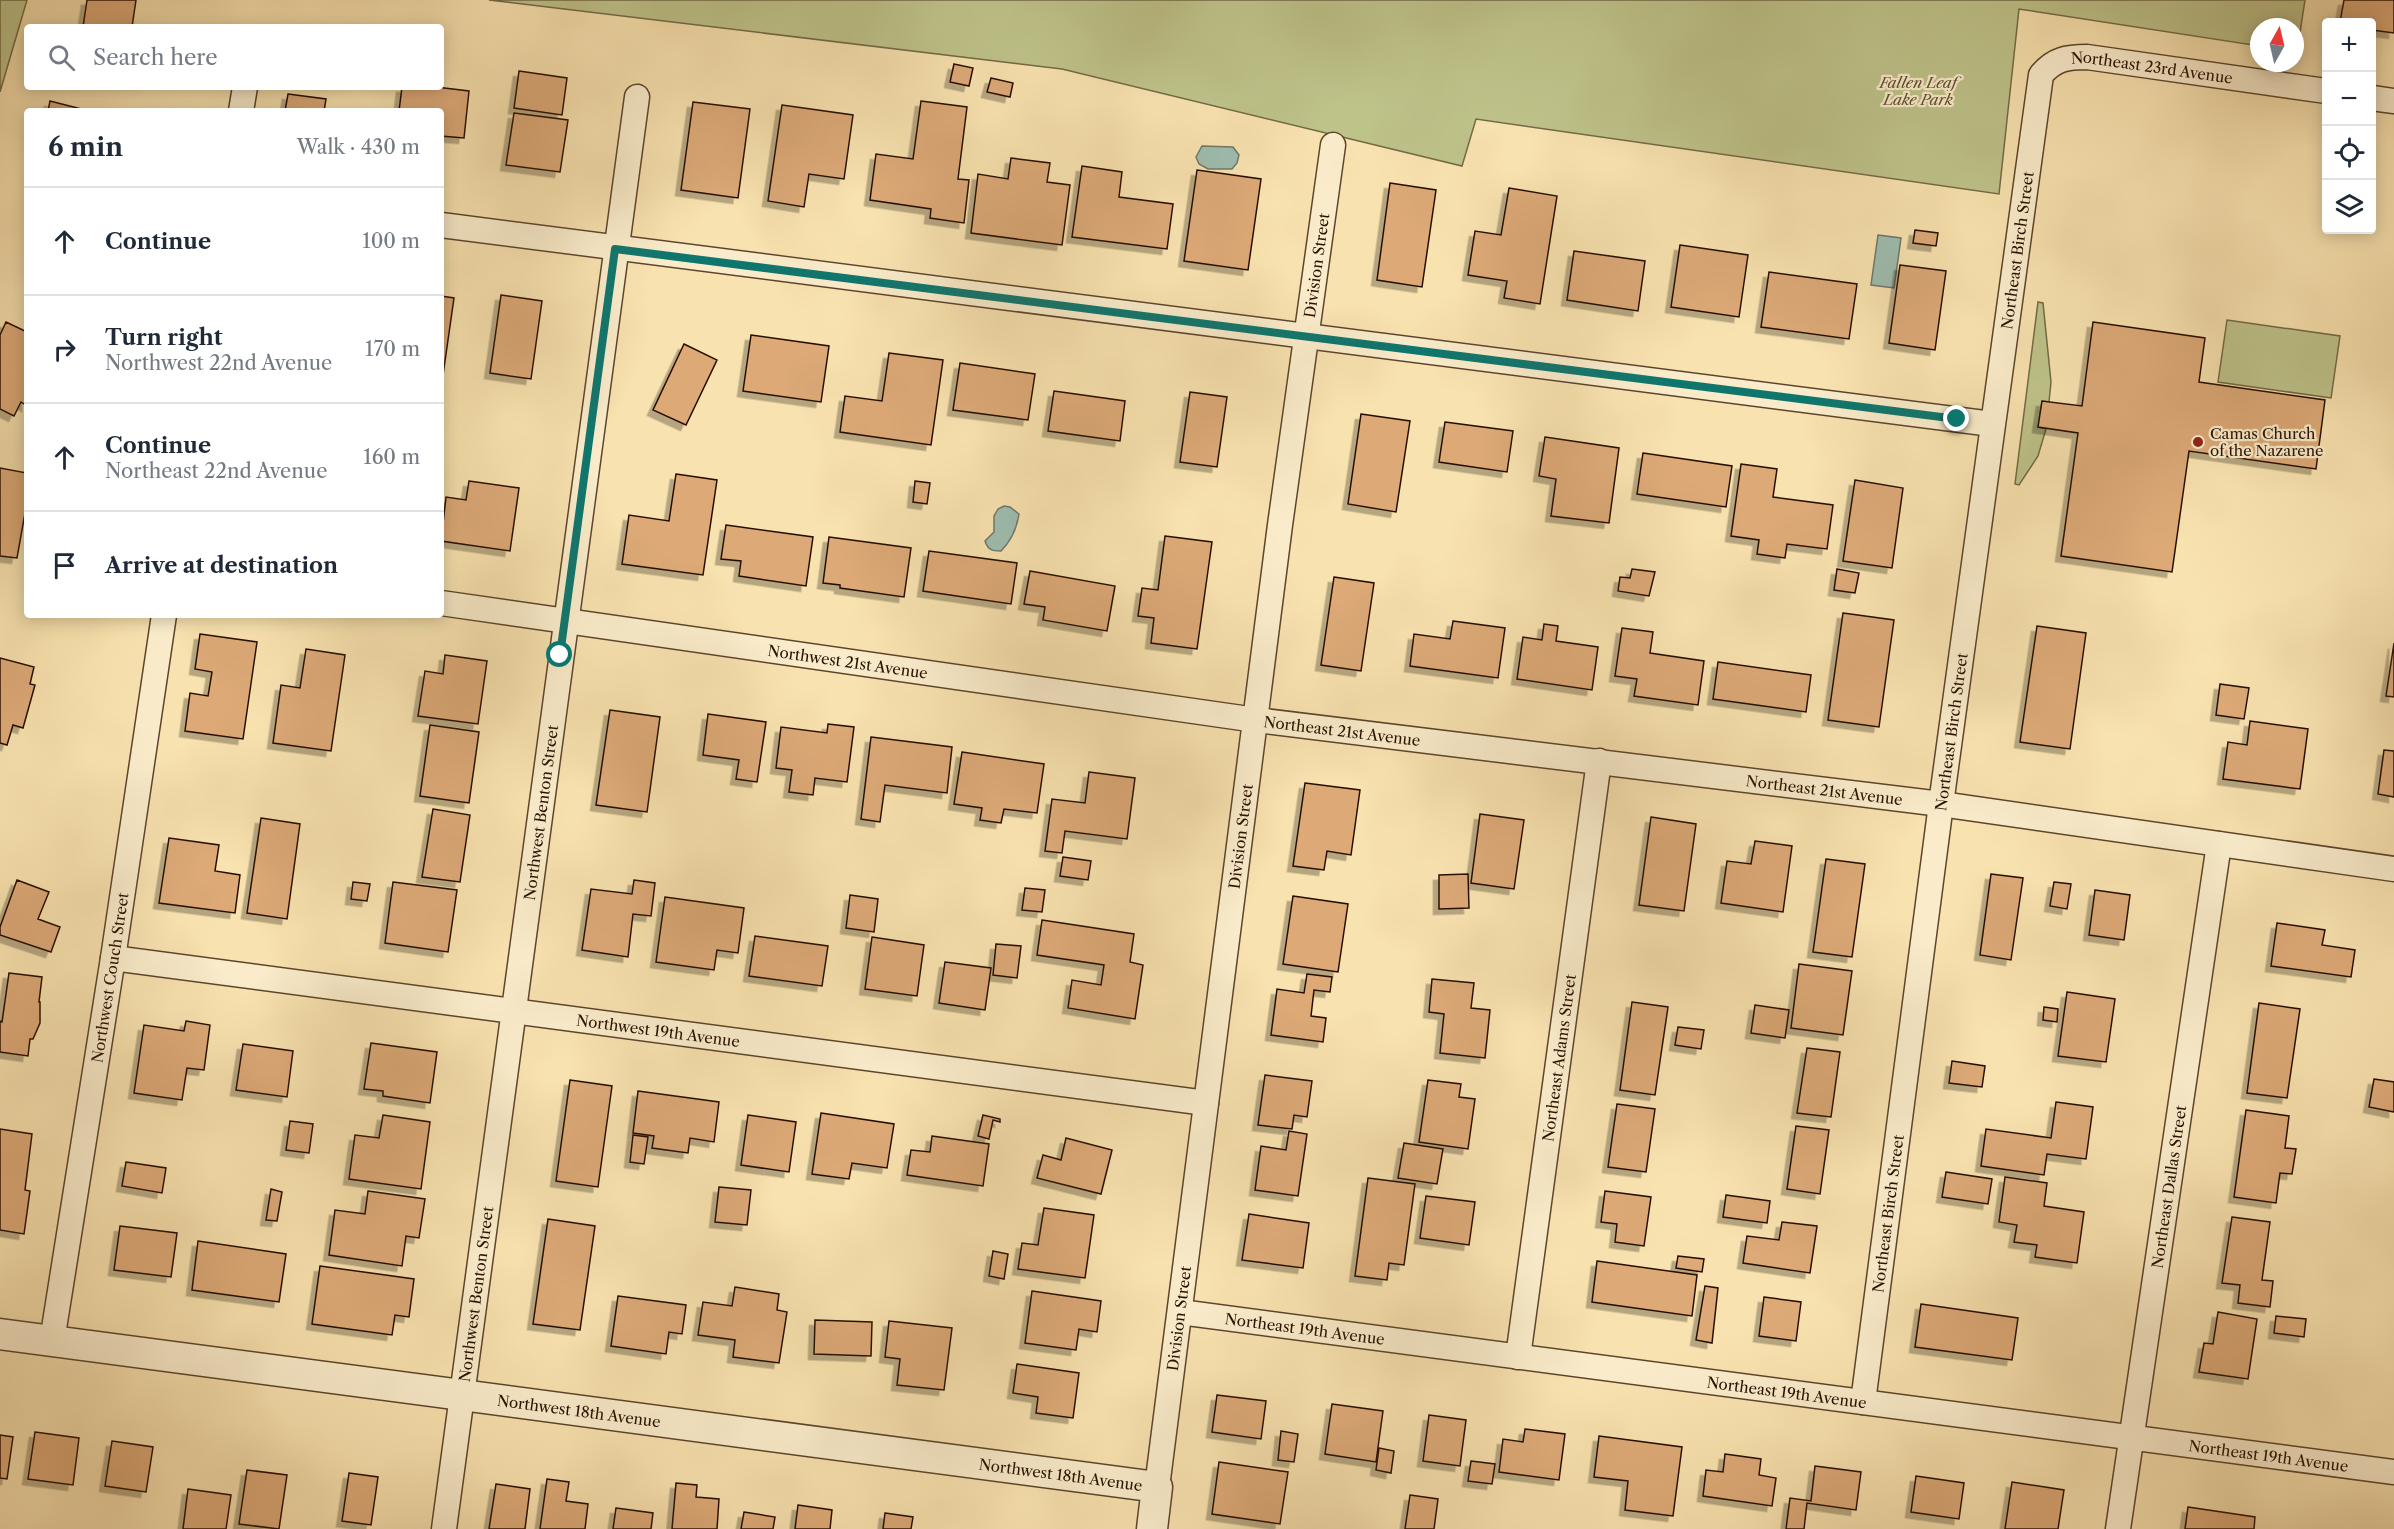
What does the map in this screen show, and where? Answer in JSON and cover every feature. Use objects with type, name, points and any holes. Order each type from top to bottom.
[{"type":"street","name":"Northeast 23rd Avenue","points":[[2050,64],[2067,57],[2087,57],[2322,90]]},
{"type":"street","name":"Northeast Birch Street","points":[[1863,1402],[2037,98],[2041,75],[2050,64]]},
{"type":"street","points":[[241,108],[244,90]]},
{"type":"street","name":"Northwest Benton Street","points":[[444,1529],[637,97]]},
{"type":"street","points":[[2376,99],[2394,101]]},
{"type":"street","name":"Division Street","points":[[1152,1529],[1305,337],[1333,145]]},
{"type":"street","points":[[444,225],[1992,424]]},
{"type":"street","name":"Northwest 21st Avenue","points":[[444,603],[1256,720]]},
{"type":"street","name":"Northwest Couch Street","points":[[52,1341],[113,958],[164,618]]},
{"type":"street","name":"Northeast 21st Avenue","points":[[1256,720],[1941,804],[2394,869]]},
{"type":"street","name":"Northeast Adams Street","points":[[1518,1357],[1599,761]]},
{"type":"street","name":"Northeast Dallas Street","points":[[2118,1529],[2219,844]]},
{"type":"street","name":"Northwest 19th Avenue","points":[[113,958],[1206,1102]]},
{"type":"street","name":"Northeast 19th Avenue","points":[[1180,1312],[2394,1472]]},
{"type":"street","name":"Northwest 18th Avenue","points":[[0,1334],[1157,1487]]},
{"type":"green space","points":[[0,0],[27,0],[0,92]]},
{"type":"green space","name":"Fallen Leaf Lake Park","points":[[489,0],[2305,0],[2302,18],[2250,18],[2250,45],[2019,9],[1999,194],[1476,119],[1462,166],[1062,69]]},
{"type":"green space","points":[[2038,302],[2043,303],[2051,382],[2049,402],[2042,401],[2038,427],[2046,429],[2038,456],[2019,485],[2015,484]]},
{"type":"green space","points":[[2227,320],[2340,336],[2331,398],[2218,382]]},
{"type":"shaded area","points":[[1202,146],[1233,147],[1239,155],[1237,163],[1232,169],[1208,169],[1199,164],[1196,157]]},
{"type":"shaded area","points":[[1878,235],[1901,238],[1894,288],[1871,285]]},
{"type":"shaded area","points":[[1004,506],[1010,507],[1019,514],[1018,519],[1005,547],[1001,551],[993,550],[987,546],[985,541],[994,532],[994,516],[998,509]]},
{"type":"building","points":[[87,0],[136,0],[132,24],[83,24]]},
{"type":"building","points":[[2344,0],[2394,0],[2394,33],[2376,31],[2376,18],[2341,18]]},
{"type":"building","points":[[954,64],[973,68],[969,86],[950,82]]},
{"type":"building","points":[[519,71],[567,78],[562,115],[514,108]]},
{"type":"building","points":[[991,78],[1013,83],[1010,97],[987,92]]},
{"type":"building","points":[[444,88],[469,91],[464,138],[444,136],[444,108],[399,108],[402,90],[444,90]]},
{"type":"building","points":[[288,94],[326,99],[324,108],[286,108]]},
{"type":"building","points":[[50,101],[77,108],[49,108]]},
{"type":"building","points":[[921,101],[967,107],[958,179],[969,180],[964,223],[930,218],[931,209],[870,200],[876,154],[913,159]]},
{"type":"building","points":[[693,102],[750,109],[738,198],[681,190]]},
{"type":"building","points":[[782,105],[853,115],[844,179],[809,174],[804,207],[768,201]]},
{"type":"building","points":[[514,113],[568,120],[560,172],[506,165]]},
{"type":"building","points":[[1011,158],[1050,163],[1047,182],[1070,185],[1062,245],[971,233],[978,174],[1008,179]]},
{"type":"building","points":[[1082,166],[1122,172],[1119,197],[1173,204],[1167,249],[1072,237]]},
{"type":"building","points":[[1197,170],[1261,179],[1248,270],[1184,261]]},
{"type":"building","points":[[1390,183],[1436,190],[1422,287],[1377,280]]},
{"type":"building","points":[[1509,188],[1557,196],[1540,304],[1504,298],[1507,281],[1468,275],[1475,231],[1501,235]]},
{"type":"building","points":[[1915,230],[1938,233],[1936,246],[1913,243]]},
{"type":"building","points":[[1680,245],[1748,255],[1739,317],[1671,307]]},
{"type":"building","points":[[1574,251],[1645,261],[1638,311],[1567,300]]},
{"type":"building","points":[[1900,265],[1946,271],[1935,350],[1889,343]]},
{"type":"building","points":[[1769,272],[1857,284],[1849,339],[1761,327]]},
{"type":"building","points":[[501,295],[542,301],[531,379],[490,373]]},
{"type":"building","points":[[444,296],[454,298],[444,368]]},
{"type":"building","points":[[6,322],[24,331],[24,404],[21,402],[14,416],[0,409],[0,335]]},
{"type":"building","name":"Camas Church of the Nazarene","points":[[2093,322],[2205,338],[2199,382],[2325,400],[2316,469],[2189,451],[2172,572],[2061,556],[2078,433],[2038,427],[2042,401],[2082,406]]},
{"type":"building","points":[[751,335],[829,346],[821,402],[743,391]]},
{"type":"building","points":[[684,344],[717,360],[686,425],[653,410]]},
{"type":"building","points":[[889,353],[943,360],[931,445],[840,432],[845,396],[882,401]]},
{"type":"building","points":[[960,363],[1035,374],[1028,420],[953,410]]},
{"type":"building","points":[[1054,391],[1125,401],[1120,441],[1048,431]]},
{"type":"building","points":[[1190,392],[1227,397],[1217,467],[1180,462]]},
{"type":"building","points":[[1361,414],[1410,421],[1396,512],[1348,504]]},
{"type":"building","points":[[1445,422],[1513,431],[1507,472],[1439,462]]},
{"type":"building","points":[[1545,437],[1619,448],[1609,523],[1551,516],[1556,479],[1539,476]]},
{"type":"building","points":[[1643,453],[1732,466],[1726,507],[1637,494]]},
{"type":"building","points":[[1741,464],[1777,469],[1773,497],[1833,505],[1827,549],[1787,544],[1785,558],[1757,554],[1759,540],[1731,536]]},
{"type":"building","points":[[0,468],[24,472],[24,519],[17,558],[0,556]]},
{"type":"building","points":[[676,474],[717,480],[703,575],[622,564],[629,515],[669,521]]},
{"type":"building","points":[[1855,480],[1903,488],[1892,568],[1843,561]]},
{"type":"building","points":[[469,481],[519,488],[510,551],[444,541],[446,497],[466,500]]},
{"type":"building","points":[[915,481],[930,483],[927,504],[913,502]]},
{"type":"building","points":[[726,525],[813,537],[806,586],[739,576],[741,561],[721,559]]},
{"type":"building","points":[[1165,536],[1212,542],[1197,649],[1151,643],[1154,618],[1138,616],[1142,588],[1158,590]]},
{"type":"building","points":[[829,537],[911,548],[904,597],[840,588],[840,585],[823,583]]},
{"type":"building","points":[[929,551],[1017,563],[1011,604],[923,591]]},
{"type":"building","points":[[1632,569],[1655,572],[1649,596],[1618,591],[1620,577],[1630,578]]},
{"type":"building","points":[[1837,569],[1859,573],[1855,593],[1834,590]]},
{"type":"building","points":[[1030,571],[1115,586],[1107,631],[1043,620],[1045,607],[1024,604]]},
{"type":"building","points":[[1334,577],[1374,583],[1361,671],[1321,665]]},
{"type":"building","points":[[1843,613],[1894,620],[1879,727],[1828,720]]},
{"type":"building","points":[[1453,621],[1505,628],[1498,678],[1410,666],[1414,634],[1450,639]]},
{"type":"building","points":[[1544,624],[1558,626],[1556,641],[1598,647],[1592,690],[1517,679],[1523,637],[1542,640]]},
{"type":"building","points":[[2037,626],[2086,633],[2070,749],[2020,742]]},
{"type":"building","points":[[1622,628],[1653,632],[1650,653],[1704,661],[1698,705],[1634,696],[1637,679],[1615,676]]},
{"type":"building","points":[[200,634],[257,642],[243,739],[185,731],[190,693],[208,696],[212,672],[195,669]]},
{"type":"building","points":[[2394,643],[2394,697],[2386,696]]},
{"type":"building","points":[[306,649],[345,655],[331,751],[273,743],[281,685],[300,688]]},
{"type":"building","points":[[445,655],[487,661],[478,724],[418,716],[425,671],[443,674]]},
{"type":"building","points":[[0,658],[34,667],[30,684],[35,685],[23,728],[13,725],[7,745],[0,743]]},
{"type":"building","points":[[1718,662],[1811,675],[1806,712],[1713,699]]},
{"type":"building","points":[[2220,684],[2249,688],[2244,719],[2216,715]]},
{"type":"building","points":[[610,710],[660,717],[647,812],[596,805]]},
{"type":"building","points":[[708,714],[766,722],[757,782],[736,779],[739,760],[703,755]]},
{"type":"building","points":[[2250,721],[2308,729],[2300,789],[2223,779],[2228,742],[2247,745]]},
{"type":"building","points":[[828,724],[854,727],[847,782],[815,778],[813,795],[789,792],[792,770],[776,768],[781,727],[827,733]]},
{"type":"building","points":[[430,725],[479,732],[469,803],[420,796]]},
{"type":"building","points":[[871,737],[952,747],[947,793],[885,785],[880,822],[861,819]]},
{"type":"building","points":[[2384,750],[2394,751],[2394,797],[2378,794]]},
{"type":"building","points":[[962,752],[1044,764],[1037,813],[1004,809],[1001,823],[980,820],[982,808],[954,804]]},
{"type":"building","points":[[1089,772],[1135,778],[1127,839],[1065,831],[1062,853],[1045,851],[1052,799],[1085,803]]},
{"type":"building","points":[[1305,783],[1360,790],[1351,855],[1327,851],[1324,870],[1293,866]]},
{"type":"building","points":[[433,809],[470,815],[460,882],[422,877]]},
{"type":"building","points":[[1480,814],[1524,820],[1514,889],[1471,883]]},
{"type":"building","points":[[1651,817],[1696,824],[1684,911],[1639,905]]},
{"type":"building","points":[[261,818],[300,824],[287,919],[247,913]]},
{"type":"building","points":[[169,838],[219,845],[215,871],[240,875],[235,913],[159,903]]},
{"type":"building","points":[[1755,841],[1792,846],[1783,912],[1721,903],[1727,861],[1751,864]]},
{"type":"building","points":[[1063,857],[1091,861],[1088,880],[1060,876]]},
{"type":"building","points":[[1826,859],[1865,864],[1852,957],[1813,952]]},
{"type":"building","points":[[1468,874],[1469,908],[1439,909],[1439,875]]},
{"type":"building","points":[[1991,874],[2023,878],[2011,960],[1980,955]]},
{"type":"building","points":[[17,880],[49,892],[38,919],[60,927],[51,952],[0,935],[0,927]]},
{"type":"building","points":[[634,880],[655,883],[651,916],[633,914],[628,957],[582,950],[591,889],[632,894]]},
{"type":"building","points":[[353,882],[370,884],[367,901],[351,899]]},
{"type":"building","points":[[393,882],[457,890],[448,952],[385,943]]},
{"type":"building","points":[[2054,882],[2071,884],[2067,909],[2050,906]]},
{"type":"building","points":[[1025,888],[1045,890],[1042,912],[1022,910]]},
{"type":"building","points":[[2095,890],[2130,895],[2124,940],[2089,935]]},
{"type":"building","points":[[850,895],[878,899],[874,932],[846,928]]},
{"type":"building","points":[[1293,896],[1348,904],[1338,972],[1283,964]]},
{"type":"building","points":[[665,897],[744,908],[738,953],[717,950],[714,970],[656,962]]},
{"type":"building","points":[[1042,920],[1134,934],[1130,962],[1143,965],[1135,1019],[1068,1008],[1072,980],[1101,985],[1104,965],[1037,955]]},
{"type":"building","points":[[2277,923],[2325,930],[2322,945],[2355,950],[2351,977],[2271,966]]},
{"type":"building","points":[[755,936],[828,946],[822,986],[749,976]]},
{"type":"building","points":[[872,937],[924,945],[917,996],[865,989]]},
{"type":"building","points":[[996,944],[1021,946],[1017,978],[993,975]]},
{"type":"building","points":[[945,962],[991,968],[985,1010],[939,1003]]},
{"type":"building","points":[[1799,964],[1852,971],[1843,1035],[1791,1028]]},
{"type":"building","points":[[9,973],[42,977],[39,1002],[40,1023],[33,1039],[30,1039],[28,1056],[0,1052],[0,1021],[2,1022]]},
{"type":"building","points":[[1307,974],[1332,977],[1330,992],[1314,990],[1311,1016],[1326,1018],[1323,1042],[1271,1035],[1277,989],[1304,993]]},
{"type":"building","points":[[1432,979],[1474,983],[1471,1008],[1490,1010],[1485,1058],[1440,1053],[1444,1014],[1429,1012]]},
{"type":"building","points":[[2067,992],[2115,999],[2106,1062],[2058,1056]]},
{"type":"building","points":[[1632,1002],[1668,1007],[1655,1095],[1620,1090]]},
{"type":"building","points":[[2259,1003],[2300,1009],[2287,1098],[2247,1093]]},
{"type":"building","points":[[1755,1005],[1789,1010],[1785,1038],[1751,1033]]},
{"type":"building","points":[[2044,1007],[2058,1009],[2057,1022],[2043,1020]]},
{"type":"building","points":[[186,1021],[210,1025],[204,1070],[187,1068],[182,1100],[134,1093],[144,1025],[184,1031]]},
{"type":"building","points":[[1678,1027],[1704,1030],[1701,1049],[1675,1045]]},
{"type":"building","points":[[371,1043],[437,1052],[430,1103],[383,1096],[383,1091],[364,1089]]},
{"type":"building","points":[[243,1044],[293,1051],[287,1097],[236,1090]]},
{"type":"building","points":[[1807,1048],[1840,1052],[1831,1117],[1797,1113]]},
{"type":"building","points":[[1952,1061],[1985,1066],[1982,1087],[1949,1083]]},
{"type":"building","points":[[1265,1075],[1312,1081],[1307,1117],[1294,1115],[1292,1129],[1258,1125]]},
{"type":"building","points":[[2374,1079],[2394,1082],[2394,1112],[2369,1107]]},
{"type":"building","points":[[570,1080],[612,1086],[598,1187],[556,1181]]},
{"type":"building","points":[[1428,1080],[1461,1084],[1459,1097],[1475,1099],[1468,1149],[1419,1142]]},
{"type":"building","points":[[638,1091],[719,1102],[714,1142],[690,1138],[688,1153],[652,1148],[654,1136],[633,1133]]},
{"type":"building","points":[[2056,1102],[2093,1107],[2086,1159],[2047,1154],[2044,1175],[1981,1166],[1986,1129],[2051,1138]]},
{"type":"building","points":[[1617,1104],[1655,1109],[1646,1172],[1608,1167]]},
{"type":"building","points":[[2246,1110],[2289,1116],[2285,1148],[2296,1149],[2292,1174],[2280,1173],[2276,1203],[2234,1197]]},
{"type":"building","points":[[821,1113],[894,1124],[887,1168],[852,1163],[849,1179],[812,1174]]},
{"type":"building","points":[[383,1115],[430,1122],[421,1189],[349,1179],[355,1135],[379,1138]]},
{"type":"building","points":[[748,1115],[796,1122],[789,1172],[741,1165]]},
{"type":"building","points":[[983,1115],[1000,1119],[1000,1122],[993,1120],[989,1139],[978,1136]]},
{"type":"building","points":[[290,1121],[313,1124],[309,1153],[286,1150]]},
{"type":"building","points":[[1796,1126],[1829,1130],[1820,1194],[1787,1189]]},
{"type":"building","points":[[0,1129],[32,1134],[25,1190],[30,1191],[24,1234],[0,1230]]},
{"type":"building","points":[[1289,1131],[1307,1134],[1298,1196],[1255,1190],[1261,1146],[1286,1150]]},
{"type":"building","points":[[633,1135],[648,1137],[644,1164],[630,1162]]},
{"type":"building","points":[[932,1136],[989,1144],[983,1186],[907,1175],[911,1150],[930,1152]]},
{"type":"building","points":[[1066,1138],[1112,1150],[1101,1194],[1037,1178],[1043,1155],[1061,1160]]},
{"type":"building","points":[[1404,1143],[1443,1149],[1437,1184],[1398,1178]]},
{"type":"building","points":[[126,1162],[166,1168],[162,1193],[122,1186]]},
{"type":"building","points":[[1946,1172],[1992,1179],[1988,1204],[1942,1197]]},
{"type":"building","points":[[2005,1177],[2047,1183],[2044,1206],[2084,1212],[2077,1263],[2035,1257],[2037,1245],[2014,1242],[2017,1225],[1999,1222]]},
{"type":"building","points":[[1368,1178],[1415,1184],[1404,1265],[1389,1263],[1387,1280],[1355,1276]]},
{"type":"building","points":[[719,1187],[751,1190],[747,1225],[715,1222]]},
{"type":"building","points":[[271,1189],[282,1192],[277,1221],[266,1220]]},
{"type":"building","points":[[368,1191],[425,1199],[419,1238],[406,1236],[402,1266],[329,1255],[335,1210],[365,1214]]},
{"type":"building","points":[[1605,1191],[1651,1197],[1644,1246],[1615,1242],[1617,1224],[1601,1222]]},
{"type":"building","points":[[1726,1195],[1770,1201],[1767,1223],[1723,1217]]},
{"type":"building","points":[[1426,1196],[1475,1202],[1469,1245],[1420,1238]]},
{"type":"building","points":[[1044,1208],[1094,1215],[1085,1278],[1018,1269],[1022,1243],[1038,1245]]},
{"type":"building","points":[[1249,1214],[1309,1223],[1303,1268],[1242,1260]]},
{"type":"building","points":[[2232,1217],[2270,1222],[2262,1280],[2273,1281],[2270,1307],[2238,1303],[2240,1285],[2222,1283]]},
{"type":"building","points":[[548,1219],[595,1226],[580,1330],[533,1324]]},
{"type":"building","points":[[1782,1222],[1817,1226],[1810,1273],[1743,1263],[1747,1236],[1779,1240]]},
{"type":"building","points":[[120,1226],[177,1233],[171,1277],[114,1270]]},
{"type":"building","points":[[198,1241],[286,1254],[279,1302],[192,1290]]},
{"type":"building","points":[[993,1251],[1008,1254],[1004,1279],[989,1276]]},
{"type":"building","points":[[1678,1256],[1704,1259],[1702,1272],[1676,1268]]},
{"type":"building","points":[[1597,1261],[1697,1275],[1692,1316],[1592,1302]]},
{"type":"building","points":[[320,1266],[414,1279],[409,1317],[395,1315],[392,1335],[312,1324]]},
{"type":"building","points":[[1705,1286],[1718,1288],[1712,1343],[1696,1340]]},
{"type":"building","points":[[735,1287],[779,1294],[777,1310],[787,1312],[779,1363],[733,1357],[735,1340],[698,1335],[703,1302],[732,1306]]},
{"type":"building","points":[[1032,1291],[1101,1301],[1097,1332],[1079,1329],[1076,1350],[1025,1343]]},
{"type":"building","points":[[618,1296],[686,1305],[682,1334],[669,1332],[666,1354],[611,1346]]},
{"type":"building","points":[[1764,1297],[1801,1302],[1796,1341],[1759,1336]]},
{"type":"building","points":[[1921,1304],[2018,1318],[2012,1360],[1915,1347]]},
{"type":"building","points":[[2218,1312],[2257,1319],[2248,1379],[2199,1372],[2204,1343],[2213,1344]]},
{"type":"building","points":[[2276,1316],[2306,1319],[2304,1337],[2274,1333]]},
{"type":"building","points":[[815,1320],[872,1322],[871,1356],[814,1354]]},
{"type":"building","points":[[889,1321],[952,1328],[944,1390],[897,1385],[900,1359],[885,1357]]},
{"type":"building","points":[[1017,1364],[1079,1373],[1073,1418],[1036,1413],[1038,1397],[1013,1393]]},
{"type":"building","points":[[1217,1395],[1266,1401],[1261,1439],[1212,1432]]},
{"type":"building","points":[[1332,1404],[1383,1411],[1376,1462],[1325,1454]]},
{"type":"building","points":[[1429,1415],[1466,1420],[1460,1466],[1423,1461]]},
{"type":"building","points":[[1525,1429],[1565,1434],[1559,1480],[1499,1472],[1503,1439],[1523,1442]]},
{"type":"building","points":[[1281,1431],[1298,1434],[1294,1462],[1278,1460]]},
{"type":"building","points":[[35,1432],[79,1438],[73,1485],[28,1479]]},
{"type":"building","points":[[0,1435],[13,1437],[7,1479],[0,1478]]},
{"type":"building","points":[[1599,1436],[1682,1447],[1673,1516],[1625,1510],[1628,1481],[1594,1477]]},
{"type":"building","points":[[112,1441],[153,1447],[146,1492],[105,1486]]},
{"type":"building","points":[[1379,1448],[1394,1451],[1391,1473],[1376,1470]]},
{"type":"building","points":[[1725,1454],[1761,1459],[1759,1475],[1776,1478],[1772,1506],[1703,1496],[1706,1470],[1723,1472]]},
{"type":"building","points":[[1471,1461],[1495,1464],[1492,1484],[1468,1481]]},
{"type":"building","points":[[1219,1462],[1288,1472],[1280,1524],[1212,1514]]},
{"type":"building","points":[[1815,1466],[1861,1472],[1856,1510],[1807,1503],[1804,1529],[1786,1529],[1790,1498],[1811,1501]]},
{"type":"building","points":[[247,1470],[287,1475],[279,1529],[239,1524]]},
{"type":"building","points":[[349,1473],[378,1477],[371,1525],[342,1521]]},
{"type":"building","points":[[1916,1476],[1964,1483],[1959,1519],[1911,1512]]},
{"type":"building","points":[[547,1479],[569,1482],[566,1501],[588,1504],[585,1529],[540,1529]]},
{"type":"building","points":[[2012,1482],[2064,1490],[2058,1529],[2005,1529]]},
{"type":"building","points":[[676,1483],[697,1485],[696,1497],[719,1499],[717,1529],[672,1529]]},
{"type":"building","points":[[496,1484],[530,1489],[525,1529],[489,1529]]},
{"type":"building","points":[[188,1489],[231,1495],[226,1529],[183,1529]]},
{"type":"building","points":[[1410,1495],[1438,1499],[1434,1529],[1405,1529]]},
{"type":"building","points":[[798,1505],[832,1510],[830,1529],[795,1529]]},
{"type":"building","points":[[2188,1507],[2255,1517],[2254,1529],[2185,1529]]},
{"type":"building","points":[[616,1508],[653,1513],[651,1529],[613,1529]]},
{"type":"building","points":[[744,1512],[775,1517],[773,1529],[741,1529]]},
{"type":"building","points":[[885,1513],[913,1517],[911,1529],[883,1529]]},
{"type":"place","name":"Camas Church of the Nazarene","points":[[2198,442]]},
{"type":"route","points":[[560,655],[615,249],[1957,419]]}]
